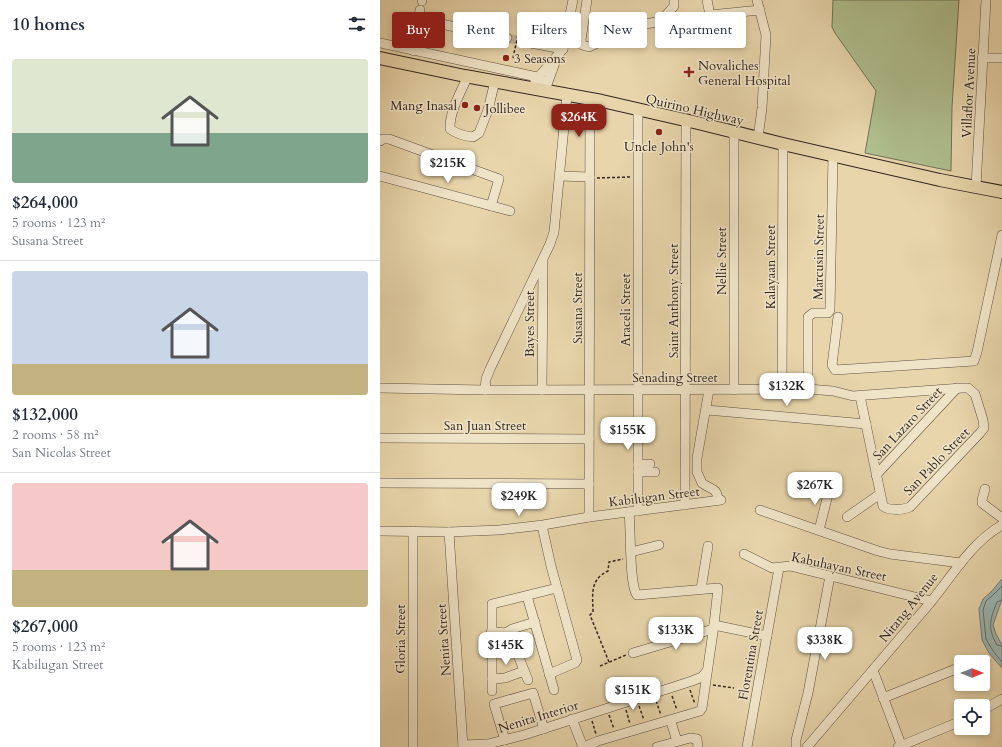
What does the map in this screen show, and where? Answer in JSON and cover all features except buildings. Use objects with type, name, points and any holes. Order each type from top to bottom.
[{"type":"main road","name":"Quirino Highway","points":[[380,58],[638,109],[734,133],[1002,192]]},
{"type":"street","points":[[545,91],[561,51],[573,0]]},
{"type":"street","points":[[588,0],[581,40],[582,45],[589,47],[602,41],[621,28],[661,21],[674,6],[674,0]]},
{"type":"street","points":[[707,0],[709,12]]},
{"type":"street","points":[[757,0],[766,35],[762,108],[758,138]]},
{"type":"street","name":"Villaflor Avenue","points":[[976,187],[986,0]]},
{"type":"street","points":[[740,12],[760,10]]},
{"type":"street","points":[[380,43],[537,77],[543,81],[545,91]]},
{"type":"street","points":[[549,48],[561,51]]},
{"type":"street","points":[[530,88],[537,77],[561,51]]},
{"type":"street","points":[[982,58],[1002,58]]},
{"type":"street","points":[[468,76],[449,122],[450,129],[456,134],[465,136],[473,137],[479,133],[488,110],[495,81]]},
{"type":"street","points":[[485,390],[486,379],[490,369],[543,259],[554,232],[567,95]]},
{"type":"street","name":"Susana Street","points":[[590,99],[590,516]]},
{"type":"street","name":"Araceli Street","points":[[638,109],[638,468],[631,527],[631,555],[634,588],[637,595],[701,589]]},
{"type":"street","name":"Saint Anthony Street","points":[[686,120],[686,505]]},
{"type":"street","name":"Nellie Street","points":[[734,133],[734,390]]},
{"type":"street","points":[[380,140],[389,139],[499,179],[490,206]]},
{"type":"street","name":"Kalayaan Street","points":[[782,390],[783,144]]},
{"type":"street","name":"Marcusin Street","points":[[808,389],[808,317],[813,313],[828,313],[830,310],[833,155]]},
{"type":"street","points":[[380,176],[510,211]]},
{"type":"street","points":[[560,176],[590,177]]},
{"type":"street","points":[[838,317],[832,366],[836,370],[974,361],[1002,235]]},
{"type":"street","name":"Bayes Street","points":[[542,390],[543,259]]},
{"type":"street","name":"Senading Street","points":[[380,388],[485,390],[808,389],[833,391],[847,395],[860,396],[968,388]]},
{"type":"street","name":"San Lazaro Street","points":[[876,475],[957,388]]},
{"type":"street","name":"San Pablo Street","points":[[880,494],[883,506],[885,508],[903,509],[910,507],[982,431],[984,428],[983,420],[975,394],[968,388]]},
{"type":"street","points":[[709,390],[707,410],[866,424]]},
{"type":"street","points":[[847,517],[880,494],[860,396]]},
{"type":"street","name":"Kabilugan Street","points":[[380,531],[449,532],[543,527],[590,516],[633,512],[720,500],[715,491],[702,483],[697,469],[697,458],[707,410]]},
{"type":"street","name":"San Juan Street","points":[[380,438],[589,439]]},
{"type":"street","points":[[638,468],[653,468]]},
{"type":"street","points":[[380,483],[589,484]]},
{"type":"street","points":[[819,530],[830,487]]},
{"type":"street","points":[[985,489],[982,503],[1002,518]]},
{"type":"street","points":[[760,510],[890,554],[961,563]]},
{"type":"street","name":"Nitang Avenue","points":[[807,747],[931,601],[961,563],[985,538],[1002,525]]},
{"type":"street","points":[[543,527],[557,588],[577,660],[575,663],[549,674]]},
{"type":"street","name":"Gloria Street","points":[[413,531],[413,747]]},
{"type":"street","name":"Nenita Street","points":[[449,532],[463,746]]},
{"type":"street","points":[[631,555],[659,545]]},
{"type":"street","points":[[572,719],[583,747],[598,741],[699,712],[702,708],[718,588],[701,589],[708,546]]},
{"type":"street","name":"Kabuhayan Street","points":[[744,554],[769,567],[779,568],[790,566],[931,601]]},
{"type":"street","name":"Florentina Street","points":[[747,747],[779,568]]},
{"type":"street","points":[[796,747],[796,740],[808,693],[830,576]]},
{"type":"street","points":[[492,691],[492,604],[557,588]]},
{"type":"street","points":[[527,596],[554,690]]},
{"type":"street","points":[[491,632],[507,632],[535,622]]},
{"type":"street","points":[[633,653],[714,627],[766,636]]},
{"type":"street","points":[[507,632],[511,635],[528,680]]},
{"type":"street","points":[[873,670],[901,746],[954,724]]},
{"type":"street","points":[[883,698],[954,670]]},
{"type":"street","points":[[492,679],[505,678],[524,671]]},
{"type":"street","name":"Nenita Interior","points":[[463,746],[488,744],[544,729],[687,683],[702,677],[707,671]]},
{"type":"street","points":[[505,740],[494,704],[529,694],[533,693],[544,729]]},
{"type":"street","points":[[990,706],[1002,699]]},
{"type":"street","points":[[672,721],[681,742]]},
{"type":"street","points":[[657,747],[681,742],[690,738],[697,739],[698,747]]},
{"type":"path","points":[[513,58],[517,39]]},
{"type":"path","points":[[590,177],[638,177]]},
{"type":"path","points":[[609,662],[590,615],[593,612],[593,591],[595,581],[600,575],[608,571],[609,562],[631,555]]},
{"type":"path","points":[[600,666],[633,653]]},
{"type":"path","points":[[687,683],[699,712]]},
{"type":"path","points":[[705,684],[734,688]]},
{"type":"path","points":[[669,689],[672,721]]},
{"type":"path","points":[[653,694],[672,721]]},
{"type":"path","points":[[637,698],[646,728]]},
{"type":"path","points":[[624,703],[633,732]]},
{"type":"path","points":[[607,708],[616,736]]},
{"type":"path","points":[[590,713],[598,741]]},
{"type":"green space","points":[[833,0],[959,0],[952,107],[951,171],[865,153],[876,91],[832,27]]},
{"type":"water","points":[[1002,579],[1002,599],[993,625],[1002,645],[1002,668],[989,653],[982,640],[979,609],[983,599]]},
{"type":"tunnel","points":[[509,38],[517,40]]},
{"type":"place","name":"3 Seasons","points":[[506,58]]},
{"type":"place","name":"Novaliches General Hospital","points":[[689,72]]},
{"type":"place","name":"Mang Inasal","points":[[465,105]]},
{"type":"place","name":"Jollibee","points":[[477,108]]},
{"type":"place","name":"Uncle John's","points":[[659,132]]}]
